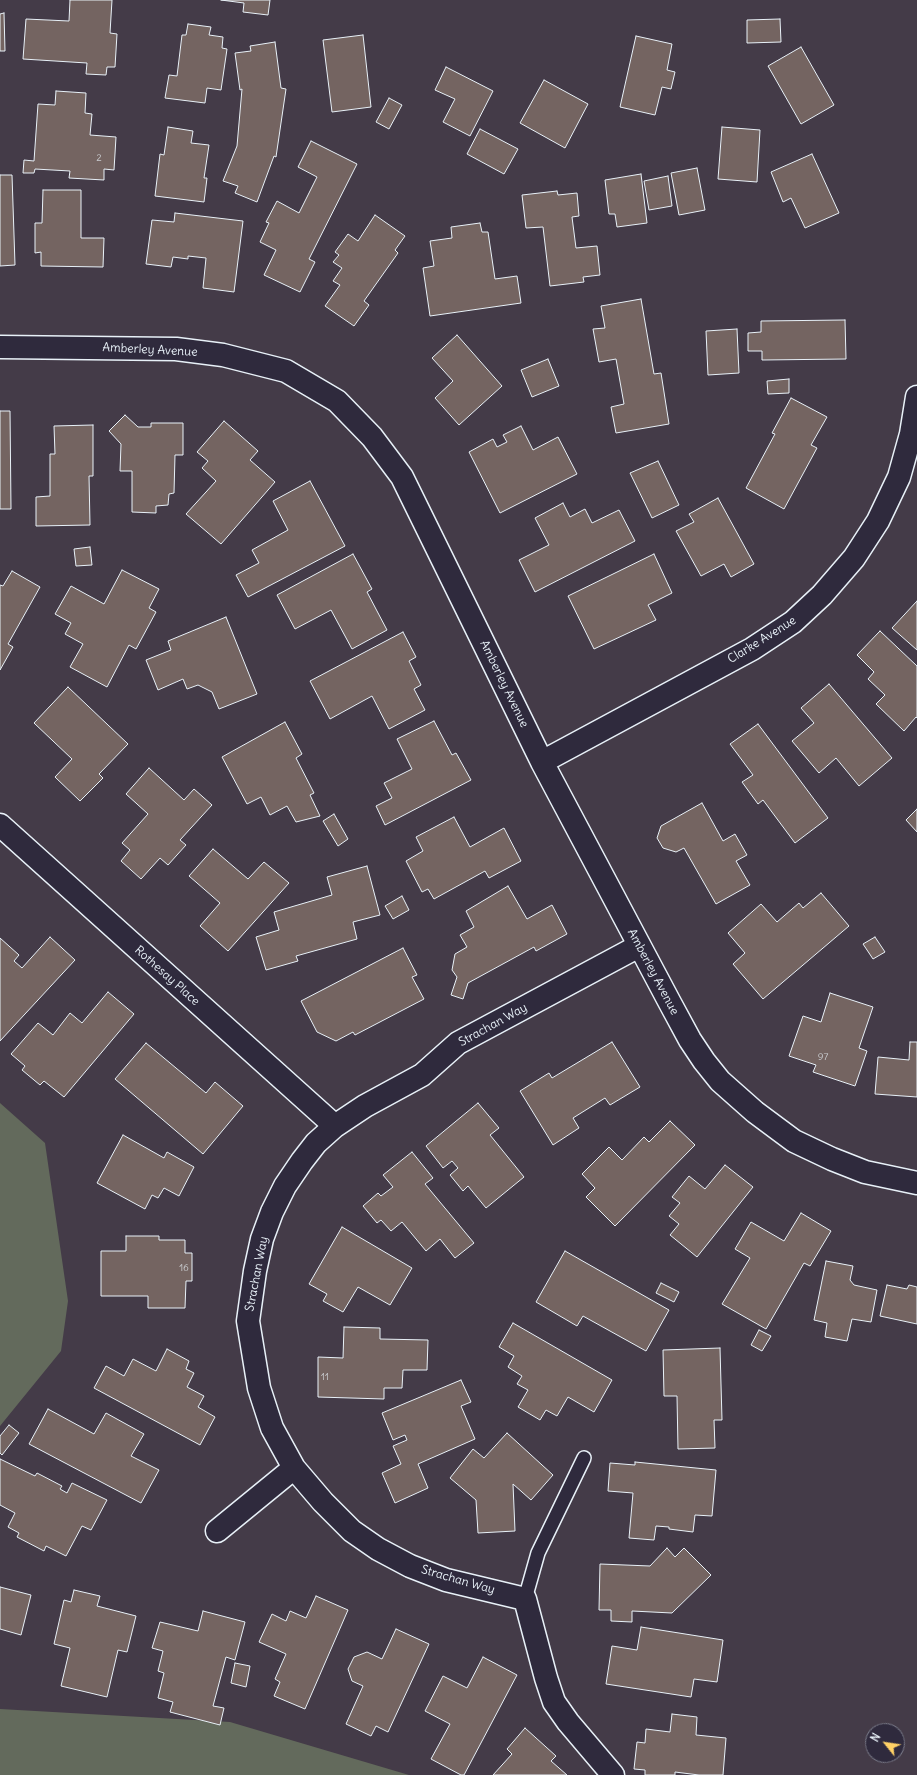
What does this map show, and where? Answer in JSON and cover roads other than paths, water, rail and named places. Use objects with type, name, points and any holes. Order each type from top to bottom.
[{"type":"street","name":"Amberley Avenue","points":[[0,347],[176,349],[223,355],[286,371],[337,401],[372,437],[402,477],[542,762],[639,946],[690,1040],[704,1061],[720,1081],[755,1112],[794,1141],[832,1159],[865,1172],[917,1182]]},
{"type":"street","name":"Clarke Avenue","points":[[542,762],[752,649],[793,622],[822,595],[854,558],[878,521],[899,477],[911,434],[917,397]]},
{"type":"street","name":"Rothesay Place","points":[[0,825],[335,1126]]},
{"type":"street","name":"Strachan Way","points":[[525,1599],[446,1580],[410,1566],[378,1550],[352,1531],[323,1502],[294,1468],[272,1428],[259,1388],[248,1321],[255,1271],[262,1239],[272,1212],[285,1186],[316,1143],[335,1126],[365,1106],[422,1075],[458,1043],[639,946]]},
{"type":"street","points":[[217,1531],[294,1468]]},
{"type":"street","points":[[525,1599],[554,1702],[568,1722],[613,1775]]},
{"type":"lane","points":[[525,1599],[538,1553],[584,1458]]}]
